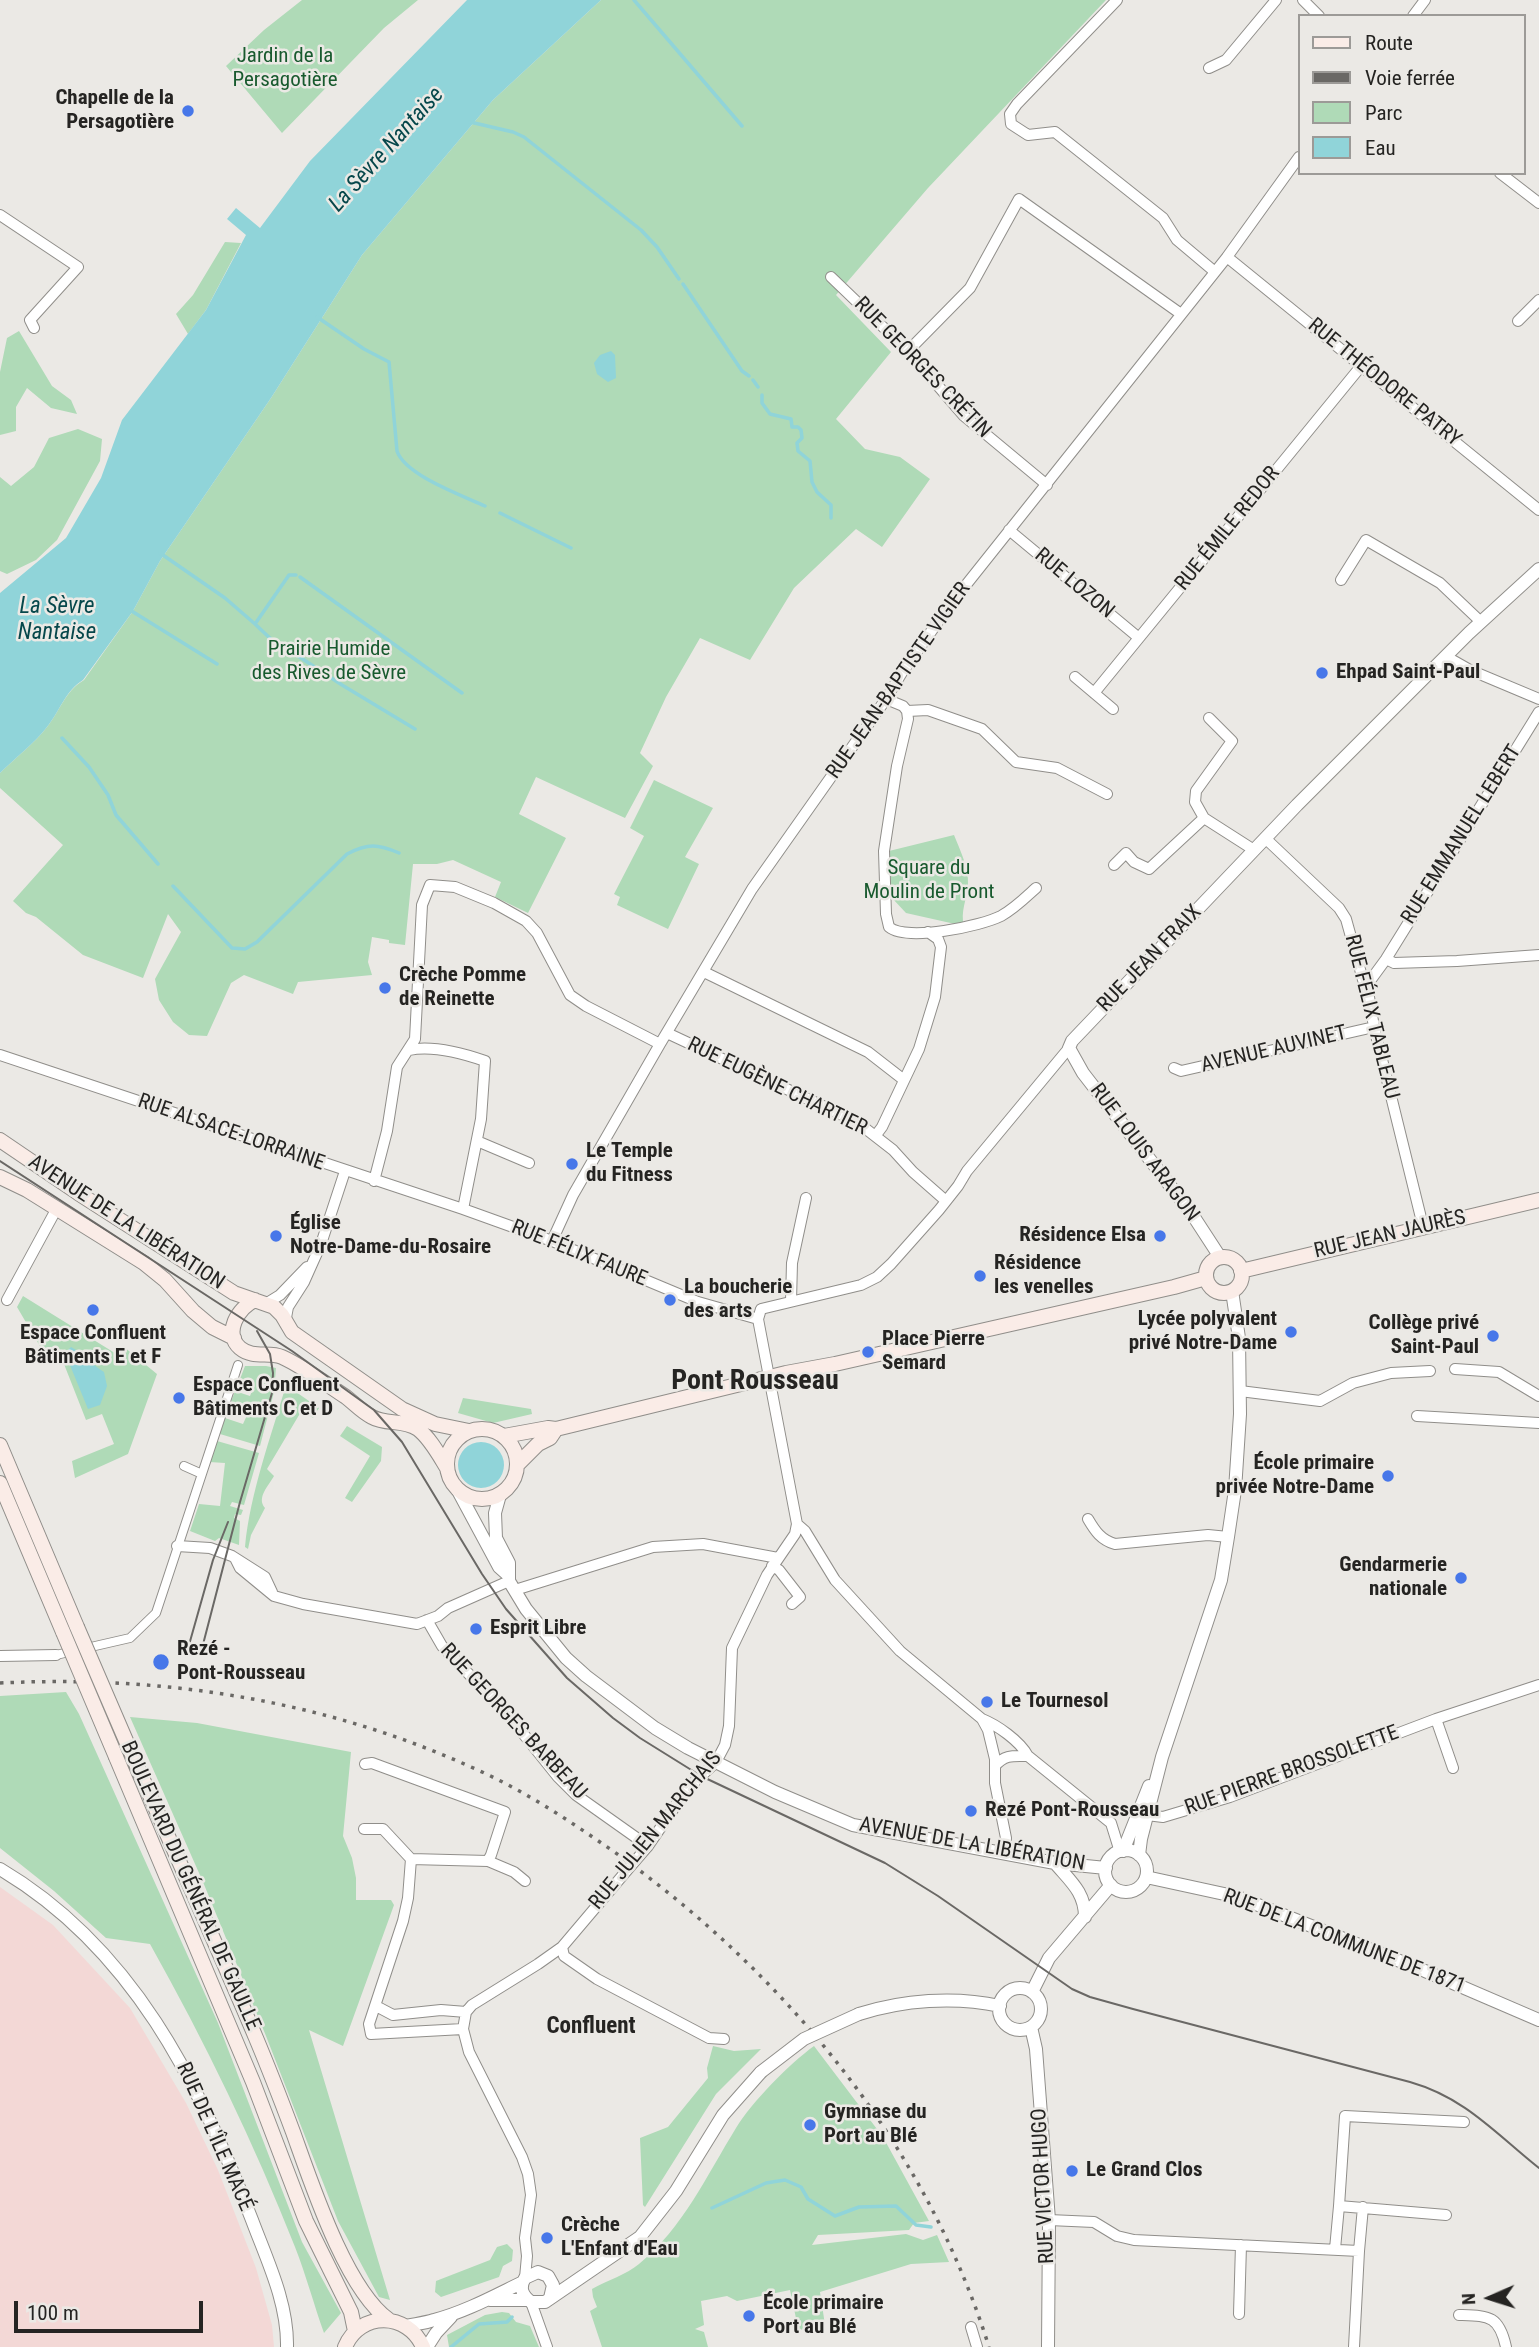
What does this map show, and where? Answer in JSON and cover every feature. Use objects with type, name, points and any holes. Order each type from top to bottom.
[{"type":"main road","name":"AVENUE DE LA LIBÉRATION","points":[[0,1140],[223,1286],[278,1310],[292,1332],[402,1409],[435,1424],[469,1431]]},
{"type":"main road","name":"AVENUE DE LA LIBÉRATION","points":[[0,1177],[57,1208],[154,1270],[193,1311],[212,1327],[234,1338]]},
{"type":"main road","name":"RUE JEAN JAURÈS","points":[[1241,1271],[1539,1200]]},
{"type":"main road","points":[[1220,1257],[1235,1261],[1241,1271],[1240,1283],[1232,1291],[1223,1293],[1211,1288],[1206,1278],[1209,1265],[1220,1257]]},
{"type":"main road","points":[[504,1436],[556,1429],[1206,1278]]},
{"type":"main road","name":"AVENUE DE LA LIBÉRATION","points":[[261,1301],[246,1305],[235,1320],[234,1338],[238,1346],[246,1352],[277,1355],[287,1359],[373,1418],[404,1422],[416,1428],[425,1435],[447,1468]]},
{"type":"main road","points":[[491,1429],[504,1436],[514,1449],[517,1465],[514,1479],[500,1494],[485,1499],[463,1494],[450,1479],[447,1468],[450,1448],[458,1438],[469,1431],[491,1429]]},
{"type":"main road","points":[[517,1465],[538,1444],[550,1438],[556,1429]]},
{"type":"main road","name":"BOULEVARD DU GÉNÉRAL DE GAULLE","points":[[0,1445],[116,1757],[254,2082],[306,2221],[351,2312],[355,2331]]},
{"type":"main road","name":"BOULEVARD DU GÉNÉRAL DE GAULLE","points":[[0,1483],[130,1750],[271,2073],[323,2214],[341,2253],[379,2313],[389,2320]]},
{"type":"main road","points":[[345,2347],[355,2331],[373,2321],[389,2320],[406,2326],[425,2347]]},
{"type":"street","points":[[1117,0],[1017,104],[1010,114],[1011,124],[1028,135],[1055,132],[1163,218],[1177,240],[1214,272]]},
{"type":"street","points":[[1209,68],[1226,60],[1276,0]]},
{"type":"street","points":[[1303,0],[1317,14]]},
{"type":"street","name":"RUE JEAN-BAPTISTE VIGIER","points":[[552,1241],[573,1195],[752,889],[886,699],[902,671],[950,605],[1227,257],[1298,158]]},
{"type":"street","points":[[1503,175],[1539,203]]},
{"type":"street","points":[[908,351],[970,288],[1019,199],[1181,314]]},
{"type":"street","points":[[0,215],[78,267],[30,320],[34,328]]},
{"type":"street","name":"RUE THÉODORE PATRY","points":[[1227,257],[1539,510]]},
{"type":"street","name":"RUE GEORGES CRÉTIN","points":[[831,277],[908,351],[964,416],[1047,485]]},
{"type":"street","points":[[1518,321],[1539,300]]},
{"type":"street","name":"RUE ÉMILE REDOR","points":[[1094,693],[1362,365]]},
{"type":"street","name":"RUE LOZON","points":[[1009,530],[1139,638]]},
{"type":"street","points":[[1341,580],[1366,540],[1440,583],[1481,622]]},
{"type":"street","name":"RUE JEAN FRAIX","points":[[758,1319],[761,1309],[877,1278],[946,1201],[1072,1041],[1265,838],[1481,622],[1539,569]]},
{"type":"street","points":[[1447,657],[1463,667],[1539,699]]},
{"type":"street","points":[[1075,677],[1113,709]]},
{"type":"street","points":[[886,699],[903,706],[907,711],[884,851],[888,926],[893,931],[928,932],[975,926],[1012,909],[1036,888]]},
{"type":"street","points":[[907,711],[928,710],[982,729],[1016,762],[1057,768],[1107,794]]},
{"type":"street","name":"RUE EMMANUEL LEBERT","points":[[1367,985],[1386,959],[1539,712]]},
{"type":"street","points":[[1209,718],[1232,741],[1196,791],[1195,802],[1204,818],[1254,850]]},
{"type":"street","points":[[1114,865],[1126,853],[1134,862],[1149,869],[1204,818]]},
{"type":"street","name":"RUE FÉLIX TABLEAU","points":[[1265,838],[1343,913],[1363,981],[1367,985],[1374,1027],[1423,1226]]},
{"type":"street","points":[[374,1181],[387,1131],[397,1067],[415,1039],[422,905],[430,885],[455,887],[494,903],[526,921],[537,933],[570,995],[660,1044]]},
{"type":"street","points":[[876,1135],[919,1049],[935,997],[941,947],[938,939],[928,932]]},
{"type":"street","points":[[1386,959],[1394,963],[1539,954]]},
{"type":"street","points":[[704,972],[868,1052],[904,1080]]},
{"type":"street","name":"AVENUE AUVINET","points":[[1174,1068],[1181,1071],[1374,1027]]},
{"type":"street","name":"RUE EUGÈNE CHARTIER","points":[[667,1033],[857,1122],[876,1135],[946,1201]]},
{"type":"street","name":"RUE LOUIS ARAGON","points":[[1069,1048],[1083,1073],[1192,1214],[1220,1257]]},
{"type":"street","points":[[407,1052],[445,1051],[485,1061],[478,1140],[463,1209]]},
{"type":"street","name":"RUE ALSACE-LORRAINE","points":[[0,1055],[463,1209]]},
{"type":"street","points":[[478,1140],[529,1163]]},
{"type":"street","points":[[285,1323],[288,1307],[304,1282],[321,1244],[345,1171]]},
{"type":"street","points":[[791,1301],[792,1264],[806,1198]]},
{"type":"street","points":[[7,1300],[57,1208]]},
{"type":"street","name":"RUE FÉLIX FAURE","points":[[463,1209],[552,1241],[698,1302],[758,1319]]},
{"type":"street","points":[[261,1301],[280,1295],[312,1262]]},
{"type":"street","points":[[1121,1851],[1139,1855],[1146,1865],[1146,1877],[1140,1886],[1130,1892],[1119,1891],[1111,1885],[1105,1868],[1109,1859],[1121,1851],[1162,1757],[1221,1580],[1237,1468],[1240,1391],[1238,1338],[1232,1291]]},
{"type":"street","points":[[758,1319],[797,1524],[805,1531],[835,1580],[900,1651],[982,1719],[1024,1749],[1028,1756],[1111,1823],[1121,1851]]},
{"type":"street","points":[[0,1656],[56,1656],[130,1638],[156,1614],[238,1365]]},
{"type":"street","points":[[1455,1369],[1499,1372],[1539,1396]]},
{"type":"street","points":[[1240,1391],[1320,1401],[1353,1383],[1391,1373],[1430,1371]]},
{"type":"street","points":[[1418,1416],[1539,1423]]},
{"type":"street","points":[[184,1466],[202,1474]]},
{"type":"street","name":"AVENUE DE LA LIBÉRATION","points":[[457,1489],[499,1567],[550,1641],[586,1676],[655,1728],[775,1792],[853,1825],[1055,1863],[1105,1868]]},
{"type":"street","name":"AVENUE DE LA LIBÉRATION","points":[[500,1494],[494,1525],[496,1538],[509,1563],[511,1582]]},
{"type":"street","points":[[1088,1519],[1098,1535],[1106,1542],[1115,1544],[1208,1535],[1228,1537]]},
{"type":"street","name":"RUE JULIEN MARCHAIS","points":[[466,2012],[472,2005],[562,1947],[648,1846],[687,1789],[716,1762],[729,1732],[732,1648],[775,1562],[795,1534],[797,1524]]},
{"type":"street","name":"RUE GEORGES BARBEAU","points":[[648,1846],[576,1795],[558,1777],[509,1716],[442,1646],[427,1620],[448,1608],[511,1582],[653,1547],[703,1544],[766,1554],[775,1562]]},
{"type":"street","points":[[177,1546],[210,1548],[235,1558],[265,1577],[274,1596],[303,1604],[416,1623],[427,1620]]},
{"type":"street","points":[[775,1562],[800,1597],[792,1604]]},
{"type":"street","name":"RUE PIERRE BROSSOLETTE","points":[[1147,1815],[1163,1817],[1230,1797],[1436,1719],[1539,1685]]},
{"type":"street","points":[[982,1719],[990,1738],[995,1766],[995,1783],[1005,1828],[1005,1854]]},
{"type":"street","points":[[1436,1719],[1453,1768]]},
{"type":"street","points":[[995,1766],[1009,1755],[1028,1756]]},
{"type":"street","points":[[1139,1855],[1140,1839],[1162,1757]]},
{"type":"street","points":[[365,1764],[372,1763],[505,1812],[488,1860]]},
{"type":"street","points":[[1111,1823],[1135,1823]]},
{"type":"street","points":[[364,1829],[383,1829],[411,1859],[488,1860],[514,1872],[525,1881]]},
{"type":"street","points":[[411,1859],[403,1921],[369,2024],[371,2034],[463,2029]]},
{"type":"street","points":[[1055,1863],[1080,1891],[1085,1917]]},
{"type":"street","name":"RUE DE L'ÎLE MACÉ","points":[[0,1869],[66,1918],[110,1960],[146,2007],[177,2055],[216,2131],[270,2268],[282,2304],[288,2347]]},
{"type":"street","name":"RUE DE LA COMMUNE DE 1871","points":[[1146,1877],[1238,1898],[1425,1971],[1539,2020]]},
{"type":"street","points":[[1032,1992],[1049,1958],[1111,1885]]},
{"type":"street","points":[[562,1947],[564,1956],[597,1979],[709,2038],[724,2039]]},
{"type":"street","points":[[1021,1988],[1032,1992],[1038,1997],[1041,2009],[1038,2019],[1031,2027],[1019,2030],[1008,2026],[1001,2017],[1000,2006],[1004,1996],[1021,1988]]},
{"type":"street","points":[[487,2300],[547,2300],[640,2237],[676,2191],[723,2115],[761,2072],[804,2039],[859,2014],[892,2005],[918,2002],[983,2003],[1000,2006]]},
{"type":"street","points":[[376,2006],[393,2015],[466,2012],[463,2029],[469,2052],[528,2174],[531,2195],[522,2290],[547,2347]]},
{"type":"street","name":"RUE VICTOR HUGO","points":[[1031,2027],[1036,2049],[1049,2220],[1048,2347]]},
{"type":"street","points":[[1335,2249],[1345,2116],[1464,2122]]},
{"type":"street","points":[[1339,2206],[1446,2215]]},
{"type":"street","points":[[1354,2347],[1363,2207]]},
{"type":"street","points":[[1049,2220],[1094,2222],[1117,2236],[1134,2240],[1359,2251]]},
{"type":"street","points":[[1239,2314],[1241,2245]]},
{"type":"street","points":[[527,2256],[553,2285],[537,2321]]},
{"type":"street","points":[[406,2326],[454,2313],[487,2300],[524,2280],[544,2275],[586,2273]]},
{"type":"street","points":[[425,2347],[454,2313]]},
{"type":"street","points":[[1459,2315],[1485,2315],[1497,2322],[1506,2347]]},
{"type":"street","points":[[971,2327],[977,2347]]},
{"type":"shaded area","points":[[0,1887],[53,1925],[130,2008],[186,2103],[218,2170],[256,2268],[272,2325],[274,2347],[0,2347]]},
{"type":"green space","name":"Jardin de la Persagotière","points":[[302,0],[418,0],[384,28],[282,133],[226,66],[264,30]]},
{"type":"green space","name":"Prairie Humide des Rives de Sèvre","points":[[601,0],[1106,0],[928,188],[836,295],[891,352],[836,419],[865,449],[900,457],[930,479],[882,547],[856,529],[794,588],[750,660],[700,638],[666,697],[640,753],[653,766],[625,818],[536,777],[519,814],[566,838],[528,913],[495,897],[501,882],[453,860],[437,864],[413,864],[405,945],[372,937],[368,962],[372,975],[298,982],[293,994],[244,975],[231,983],[207,1036],[189,1035],[173,1022],[159,1000],[155,979],[181,932],[168,914],[143,978],[83,955],[13,901],[63,845],[0,788],[0,773],[47,727],[67,695],[84,680],[133,611],[160,561],[271,398],[362,255],[493,100]]},
{"type":"green space","points":[[225,242],[241,243],[206,310],[188,334],[176,314],[193,295]]},
{"type":"green space","points":[[19,331],[52,386],[71,400],[77,414],[51,408],[27,388],[16,407],[16,431],[0,435],[0,372],[7,338]]},
{"type":"green space","points":[[78,429],[102,439],[100,461],[57,540],[36,560],[7,574],[0,571],[0,477],[11,486],[34,467],[49,438]]},
{"type":"green space","points":[[654,780],[713,808],[685,857],[699,864],[668,929],[617,905],[620,897],[614,894],[644,836],[630,828]]},
{"type":"green space","name":"Square du Moulin de Pront","points":[[954,835],[964,859],[968,879],[964,926],[906,913],[892,898],[889,851]]},
{"type":"green space","points":[[23,1296],[118,1355],[124,1347],[157,1374],[128,1454],[75,1478],[72,1461],[114,1444],[102,1414],[86,1420],[62,1359],[51,1363],[48,1360],[17,1307]]},
{"type":"green space","points":[[245,1366],[276,1368],[274,1392],[260,1446],[220,1434],[225,1418],[243,1424],[248,1413],[240,1410],[237,1414],[228,1410],[235,1391],[250,1396],[254,1385],[240,1379]]},
{"type":"green space","points":[[286,1385],[319,1408],[313,1418],[302,1410],[267,1469],[274,1476],[263,1496],[265,1508],[251,1535],[248,1549],[245,1547],[251,1506]]},
{"type":"green space","points":[[463,1398],[531,1409],[532,1414],[493,1423],[458,1413]]},
{"type":"green space","points":[[347,1426],[382,1447],[381,1461],[352,1502],[345,1498],[370,1456],[340,1436]]},
{"type":"green space","points":[[217,1441],[259,1453],[244,1505],[232,1502],[230,1506],[243,1510],[241,1515],[235,1514],[234,1518],[240,1521],[239,1545],[219,1538],[215,1541],[190,1531],[199,1504],[220,1506],[225,1463],[209,1462]]},
{"type":"green space","points":[[66,1692],[79,1714],[218,2023],[302,2242],[341,2313],[324,2333],[299,2258],[246,2131],[150,1944],[106,1938],[54,1891],[0,1848],[0,1696]]},
{"type":"green space","points":[[130,1717],[197,1723],[351,1752],[343,1836],[352,1858],[356,1900],[391,1900],[394,1905],[343,2046],[309,2030],[390,2300],[379,2297],[338,2221],[203,1882]]},
{"type":"green space","points":[[713,2046],[734,2051],[761,2049],[716,2094],[645,2207],[640,2138],[668,2127],[708,2078],[707,2068]]},
{"type":"green space","points":[[814,2046],[883,2137],[929,2221],[914,2223],[909,2230],[818,2235],[812,2245],[906,2234],[923,2240],[937,2235],[949,2262],[911,2264],[820,2292],[825,2325],[794,2331],[797,2323],[790,2290],[737,2301],[727,2296],[701,2301],[704,2325],[695,2329],[704,2332],[708,2347],[602,2347],[590,2311],[597,2307],[592,2289],[634,2268],[655,2250],[681,2218],[751,2107],[783,2073]]},
{"type":"green space","points":[[507,2244],[513,2250],[512,2261],[503,2266],[499,2277],[441,2297],[435,2292],[436,2281],[490,2260],[497,2247]]},
{"type":"green space","points":[[509,2313],[516,2322],[530,2326],[539,2347],[449,2347],[447,2335],[485,2315]]},
{"type":"water","name":"La Sèvre Nantaise","points":[[467,0],[601,0],[493,100],[362,255],[271,398],[160,561],[133,611],[83,680],[67,695],[47,727],[0,773],[0,593],[66,538],[101,478],[122,420],[206,310],[246,235],[227,219],[236,208],[260,228],[310,161]]},
{"type":"water","points":[[611,351],[615,355],[616,378],[608,382],[597,374],[594,363],[600,355]]},
{"type":"water","points":[[71,1347],[104,1372],[107,1386],[100,1405],[88,1409],[65,1353]]},
{"type":"water","points":[[481,1442],[498,1448],[504,1465],[498,1482],[481,1488],[464,1482],[458,1465],[464,1448]]},
{"type":"waterway","points":[[634,0],[742,126]]},
{"type":"waterway","points":[[470,122],[524,137],[641,230],[657,247],[679,279]]},
{"type":"waterway","points":[[683,284],[742,371],[749,376]]},
{"type":"waterway","points":[[317,317],[364,349],[389,362],[397,451],[402,460],[422,476],[485,506]]},
{"type":"waterway","points":[[753,380],[758,387]]},
{"type":"waterway","points":[[762,395],[762,403],[770,414],[791,419],[792,427],[801,430],[802,438],[797,443],[798,451],[810,461],[812,482],[817,492],[831,505],[831,518]]},
{"type":"waterway","points":[[500,513],[571,548]]},
{"type":"waterway","points":[[160,553],[225,598],[255,624],[289,575],[296,575]]},
{"type":"waterway","points":[[300,577],[462,693]]},
{"type":"waterway","points":[[130,610],[217,664]]},
{"type":"waterway","points":[[255,624],[274,642]]},
{"type":"waterway","points":[[286,648],[415,729]]},
{"type":"waterway","points":[[62,738],[89,767],[108,795],[116,815],[158,864]]},
{"type":"waterway","points":[[173,886],[232,948],[245,949],[257,942],[347,854],[373,846],[399,853]]},
{"type":"waterway","points":[[712,2208],[766,2183],[785,2180],[801,2187],[808,2199],[835,2216],[859,2207],[896,2206],[916,2225],[931,2227]]},
{"type":"waterway","points":[[451,2347],[479,2324],[507,2322],[512,2317]]},
{"type":"tram line","points":[[0,1161],[292,1351],[374,1410],[402,1442],[506,1609],[567,1678],[640,1738],[701,1776],[885,1863],[938,1896],[1072,1989],[1090,1997],[1430,2089],[1464,2107],[1539,2168]]},
{"type":"tram line","points":[[200,1656],[272,1393],[270,1354],[257,1331]]},
{"type":"tram line","points":[[187,1652],[213,1560],[228,1522]]},
{"type":"railway","points":[[0,1683],[121,1683],[181,1688],[300,1709],[358,1724],[471,1767],[529,1797],[584,1831],[682,1904],[740,1956],[794,2012],[844,2072],[889,2135],[929,2203],[962,2273],[989,2347]]},
{"type":"place","name":"Chapelle de la Persagotière","points":[[188,111]]},
{"type":"place","name":"Ehpad Saint-Paul","points":[[1322,673]]},
{"type":"place","name":"Crèche Pomme de Reinette","points":[[385,988]]},
{"type":"place","name":"Le Temple du Fitness","points":[[572,1164]]},
{"type":"place","name":"Église Notre-Dame-du-Rosaire","points":[[276,1236]]},
{"type":"place","name":"Résidence Elsa","points":[[1160,1236]]},
{"type":"place","name":"Résidence les venelles","points":[[980,1276]]},
{"type":"place","name":"La boucherie des arts","points":[[670,1300]]},
{"type":"place","name":"Espace Confluent Bâtiments E et F","points":[[93,1310]]},
{"type":"place","name":"Lycée polyvalent privé Notre-Dame","points":[[1291,1332]]},
{"type":"place","name":"Collège privé Saint-Paul","points":[[1493,1336]]},
{"type":"place","name":"Place Pierre Semard","points":[[868,1352]]},
{"type":"place","name":"Espace Confluent Bâtiments C et D","points":[[179,1398]]},
{"type":"place","name":"École primaire privée Notre-Dame","points":[[1388,1476]]},
{"type":"place","name":"Gendarmerie nationale","points":[[1461,1578]]},
{"type":"place","name":"Esprit Libre","points":[[476,1629]]},
{"type":"place","name":"Rezé - Pont-Rousseau","points":[[161,1662]]},
{"type":"place","name":"Le Tournesol","points":[[987,1702]]},
{"type":"place","name":"Rezé Pont-Rousseau","points":[[971,1811]]},
{"type":"place","name":"Gymnase du Port au Blé","points":[[810,2125]]},
{"type":"place","name":"Le Grand Clos","points":[[1072,2171]]},
{"type":"place","name":"Crèche L'Enfant d'Eau","points":[[547,2238]]},
{"type":"place","name":"École primaire Port au Blé","points":[[749,2316]]},
{"type":"district","name":"Pont Rousseau","points":[[755,1382]]},
{"type":"district","name":"Confluent","points":[[591,2027]]}]
